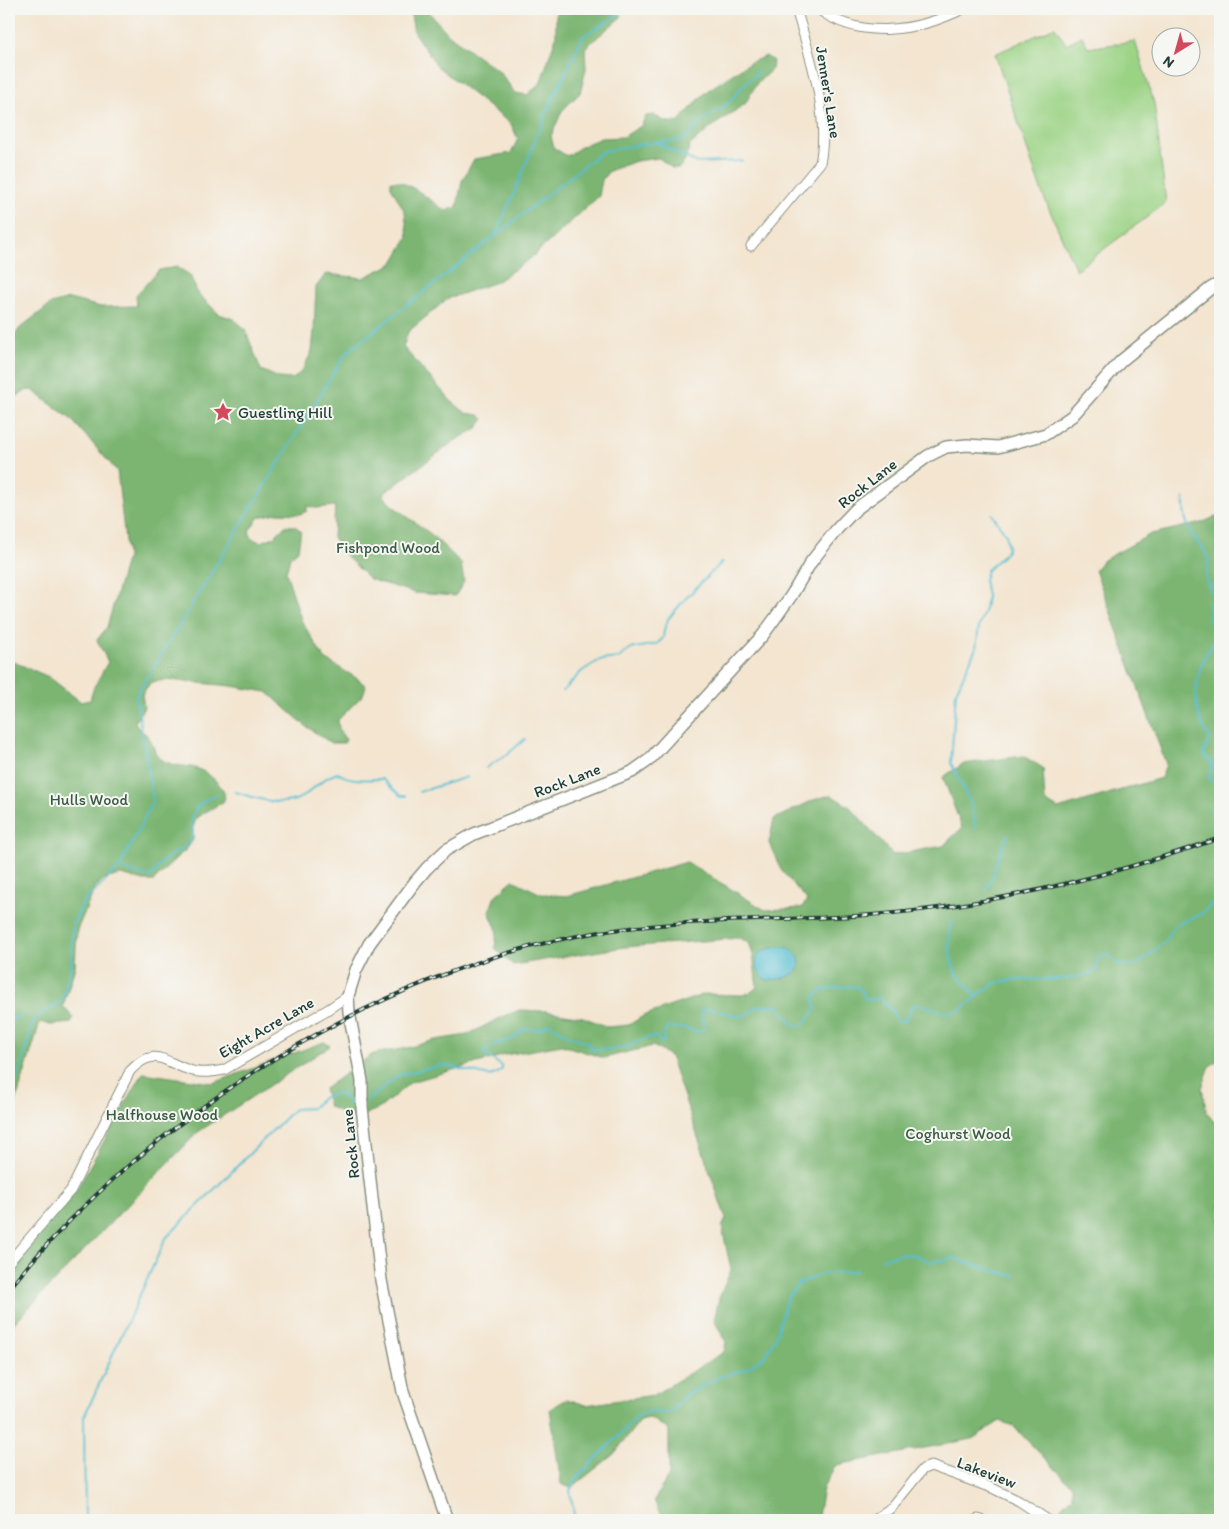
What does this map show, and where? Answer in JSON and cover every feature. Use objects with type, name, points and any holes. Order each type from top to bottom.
[{"type":"street","name":"Jenner's Lane","points":[[751,246],[820,163],[823,146],[822,120],[806,42],[796,9]]},
{"type":"street","points":[[818,9],[839,22],[852,26],[884,29],[916,26],[946,17],[963,9]]},
{"type":"street","name":"Rock Lane","points":[[447,1520],[403,1392],[380,1280],[362,1102],[362,1081],[349,1012],[348,996],[356,970],[369,944],[426,868],[446,850],[474,834],[632,772],[649,760],[763,635],[791,596],[811,562],[856,508],[928,456],[946,447],[967,445],[998,447],[1046,434],[1072,416],[1122,361],[1211,288],[1220,283]]},
{"type":"street","name":"Eight Acre Lane","points":[[9,1262],[71,1190],[130,1071],[138,1063],[147,1058],[158,1057],[194,1072],[224,1070],[348,996]]},
{"type":"street","name":"Lakeview","points":[[874,1520],[888,1511],[923,1469],[931,1466],[992,1488],[1020,1501],[1048,1520]]},
{"type":"green space","points":[[410,9],[426,9],[449,35],[500,72],[515,93],[527,95],[540,84],[556,37],[556,9],[614,9],[622,16],[585,48],[586,69],[580,93],[562,111],[551,136],[554,148],[567,156],[584,145],[601,138],[623,137],[641,126],[646,116],[654,115],[666,122],[678,122],[707,91],[749,63],[766,56],[773,61],[772,69],[757,83],[745,104],[690,145],[685,161],[679,168],[672,168],[659,158],[636,161],[609,171],[602,180],[599,196],[531,258],[496,282],[447,299],[408,332],[403,347],[451,401],[466,413],[479,415],[484,419],[477,428],[453,442],[383,494],[389,503],[432,535],[461,563],[464,582],[455,596],[415,593],[369,579],[344,554],[333,537],[335,506],[316,508],[307,506],[307,511],[300,514],[277,513],[259,517],[249,531],[252,539],[261,542],[274,537],[285,526],[295,526],[301,531],[298,550],[290,557],[286,572],[302,622],[325,659],[366,686],[363,695],[338,720],[339,730],[346,740],[344,743],[331,743],[307,727],[267,692],[231,686],[168,680],[151,682],[142,694],[144,707],[135,722],[137,726],[148,737],[160,758],[168,763],[203,771],[218,783],[222,788],[225,798],[223,802],[197,817],[193,827],[193,840],[186,850],[154,881],[144,881],[121,875],[104,879],[95,888],[77,930],[75,967],[63,1006],[73,1018],[71,1023],[50,1025],[40,1022],[9,1125],[9,660],[49,677],[81,702],[90,700],[94,687],[108,662],[97,640],[107,627],[127,557],[117,471],[71,419],[32,390],[24,391],[9,403],[9,342],[21,327],[51,304],[69,299],[101,307],[137,306],[136,295],[159,270],[177,267],[190,275],[198,294],[219,314],[234,319],[245,329],[261,370],[279,378],[293,379],[302,371],[312,351],[316,287],[326,274],[363,278],[392,264],[408,237],[405,212],[391,187],[391,181],[397,181],[412,187],[446,211],[457,207],[462,181],[474,159],[511,153],[518,139],[511,124],[438,67],[414,33]]},
{"type":"green space","points":[[1055,27],[1066,44],[1082,36],[1088,48],[1135,41],[1154,103],[1166,203],[1076,270],[1042,193],[995,54]]},
{"type":"green space","name":"Coghurst Wood","points":[[1220,515],[1220,1059],[1210,1066],[1202,1088],[1207,1113],[1220,1129],[1220,1520],[1062,1520],[1059,1516],[1062,1506],[1072,1496],[1072,1486],[1013,1426],[1000,1421],[972,1439],[836,1465],[823,1488],[818,1516],[823,1520],[668,1520],[659,1512],[654,1500],[669,1475],[669,1430],[650,1418],[640,1420],[614,1454],[571,1488],[561,1484],[550,1409],[567,1399],[586,1405],[654,1395],[724,1352],[726,1342],[714,1320],[719,1298],[731,1270],[722,1227],[726,1219],[670,1056],[653,1046],[604,1058],[562,1045],[505,1055],[411,1082],[380,1108],[356,1118],[329,1107],[324,1089],[373,1054],[467,1035],[520,1010],[546,1011],[583,1017],[608,1027],[629,1025],[643,1016],[705,994],[742,995],[751,992],[757,987],[753,955],[749,943],[740,938],[625,947],[513,965],[495,948],[497,930],[489,912],[495,896],[513,880],[541,894],[567,896],[687,862],[765,910],[802,908],[807,900],[781,870],[769,843],[774,819],[816,799],[831,795],[850,807],[893,855],[943,846],[962,828],[943,777],[963,764],[1023,756],[1043,768],[1045,801],[1058,809],[1161,778],[1166,764],[1095,570],[1102,561],[1151,534],[1201,523]]},
{"type":"green space","name":"Halfhouse Wood","points":[[324,1042],[330,1046],[198,1132],[15,1322],[9,1331],[9,1269],[75,1192],[143,1073],[213,1083]]},
{"type":"water","points":[[784,947],[796,953],[800,961],[798,969],[784,978],[766,980],[757,967],[756,963],[759,954],[770,948]]},
{"type":"waterway","points":[[495,235],[545,116],[583,36],[628,9]]},
{"type":"waterway","points":[[655,142],[677,141],[688,136],[698,124],[730,102],[742,86],[759,72]]},
{"type":"waterway","points":[[9,1103],[34,1019],[63,1000],[71,966],[73,925],[83,903],[119,868],[153,801],[136,696],[346,353],[603,151],[655,142],[697,163],[742,161]]},
{"type":"waterway","points":[[1184,498],[1188,526],[1192,535],[1206,553],[1208,560],[1206,580],[1212,595],[1208,615],[1215,639],[1202,663],[1196,696],[1200,718],[1210,737],[1203,753],[1212,764],[1209,779],[1220,785]]},
{"type":"waterway","points":[[975,829],[973,808],[951,763],[956,692],[976,648],[979,626],[987,596],[984,580],[987,570],[1008,548],[1006,535],[992,514]]},
{"type":"waterway","points":[[563,691],[582,671],[600,660],[619,658],[630,649],[657,644],[663,638],[668,619],[722,562]]},
{"type":"waterway","points":[[486,768],[509,753],[525,739]]},
{"type":"waterway","points":[[235,792],[274,802],[292,801],[301,798],[326,778],[338,773],[354,779],[382,779],[401,796],[406,796]]},
{"type":"waterway","points":[[419,792],[467,777]]},
{"type":"waterway","points":[[119,868],[149,877],[165,859],[189,844],[193,831],[193,814],[198,805],[217,794]]},
{"type":"waterway","points":[[1215,825],[1211,810],[1220,799]]},
{"type":"waterway","points":[[986,890],[1008,835]]},
{"type":"waterway","points":[[367,1101],[399,1075],[443,1065],[490,1076],[498,1073],[502,1066],[485,1054],[484,1051],[487,1048],[514,1038],[524,1029],[539,1029],[550,1024],[567,1035],[588,1043],[595,1050],[623,1048],[653,1037],[657,1037],[663,1043],[665,1031],[668,1027],[698,1032],[704,1028],[702,1010],[709,1009],[743,1017],[756,1007],[777,1005],[793,1024],[799,1027],[804,1024],[816,1009],[814,997],[824,989],[853,986],[860,988],[865,998],[872,1000],[879,997],[893,1012],[898,1022],[905,1021],[913,1005],[950,1013],[963,1008],[993,984],[999,982],[1064,979],[1088,974],[1097,969],[1097,959],[1102,954],[1108,955],[1120,965],[1136,966],[1165,942],[1174,926],[1203,913],[1220,895]]},
{"type":"waterway","points":[[952,919],[949,943],[953,967],[961,980],[977,997]]},
{"type":"waterway","points":[[9,1021],[22,1015]]},
{"type":"waterway","points":[[85,1520],[84,1417],[166,1238],[294,1109],[312,1108],[324,1097],[341,1094],[350,1104],[357,1103]]},
{"type":"waterway","points":[[881,1259],[900,1254],[915,1255],[930,1262],[954,1258],[1015,1276]]},
{"type":"waterway","points":[[575,1520],[570,1491],[574,1481],[639,1415],[650,1411],[664,1414],[675,1408],[686,1395],[715,1379],[748,1368],[765,1356],[776,1337],[786,1301],[798,1284],[822,1274],[856,1271]]},
{"type":"railway","points":[[9,1289],[65,1226],[128,1166],[199,1110],[274,1059],[353,1015],[435,978],[518,950],[600,932],[663,925],[854,916],[947,907],[994,899],[1085,879],[1176,853],[1220,838]]},
{"type":"place","name":"Guestling Hill","points":[[223,412]]},
{"type":"park label","name":"Fishpond Wood","points":[[388,547]]},
{"type":"park label","name":"Hulls Wood","points":[[89,799]]}]
